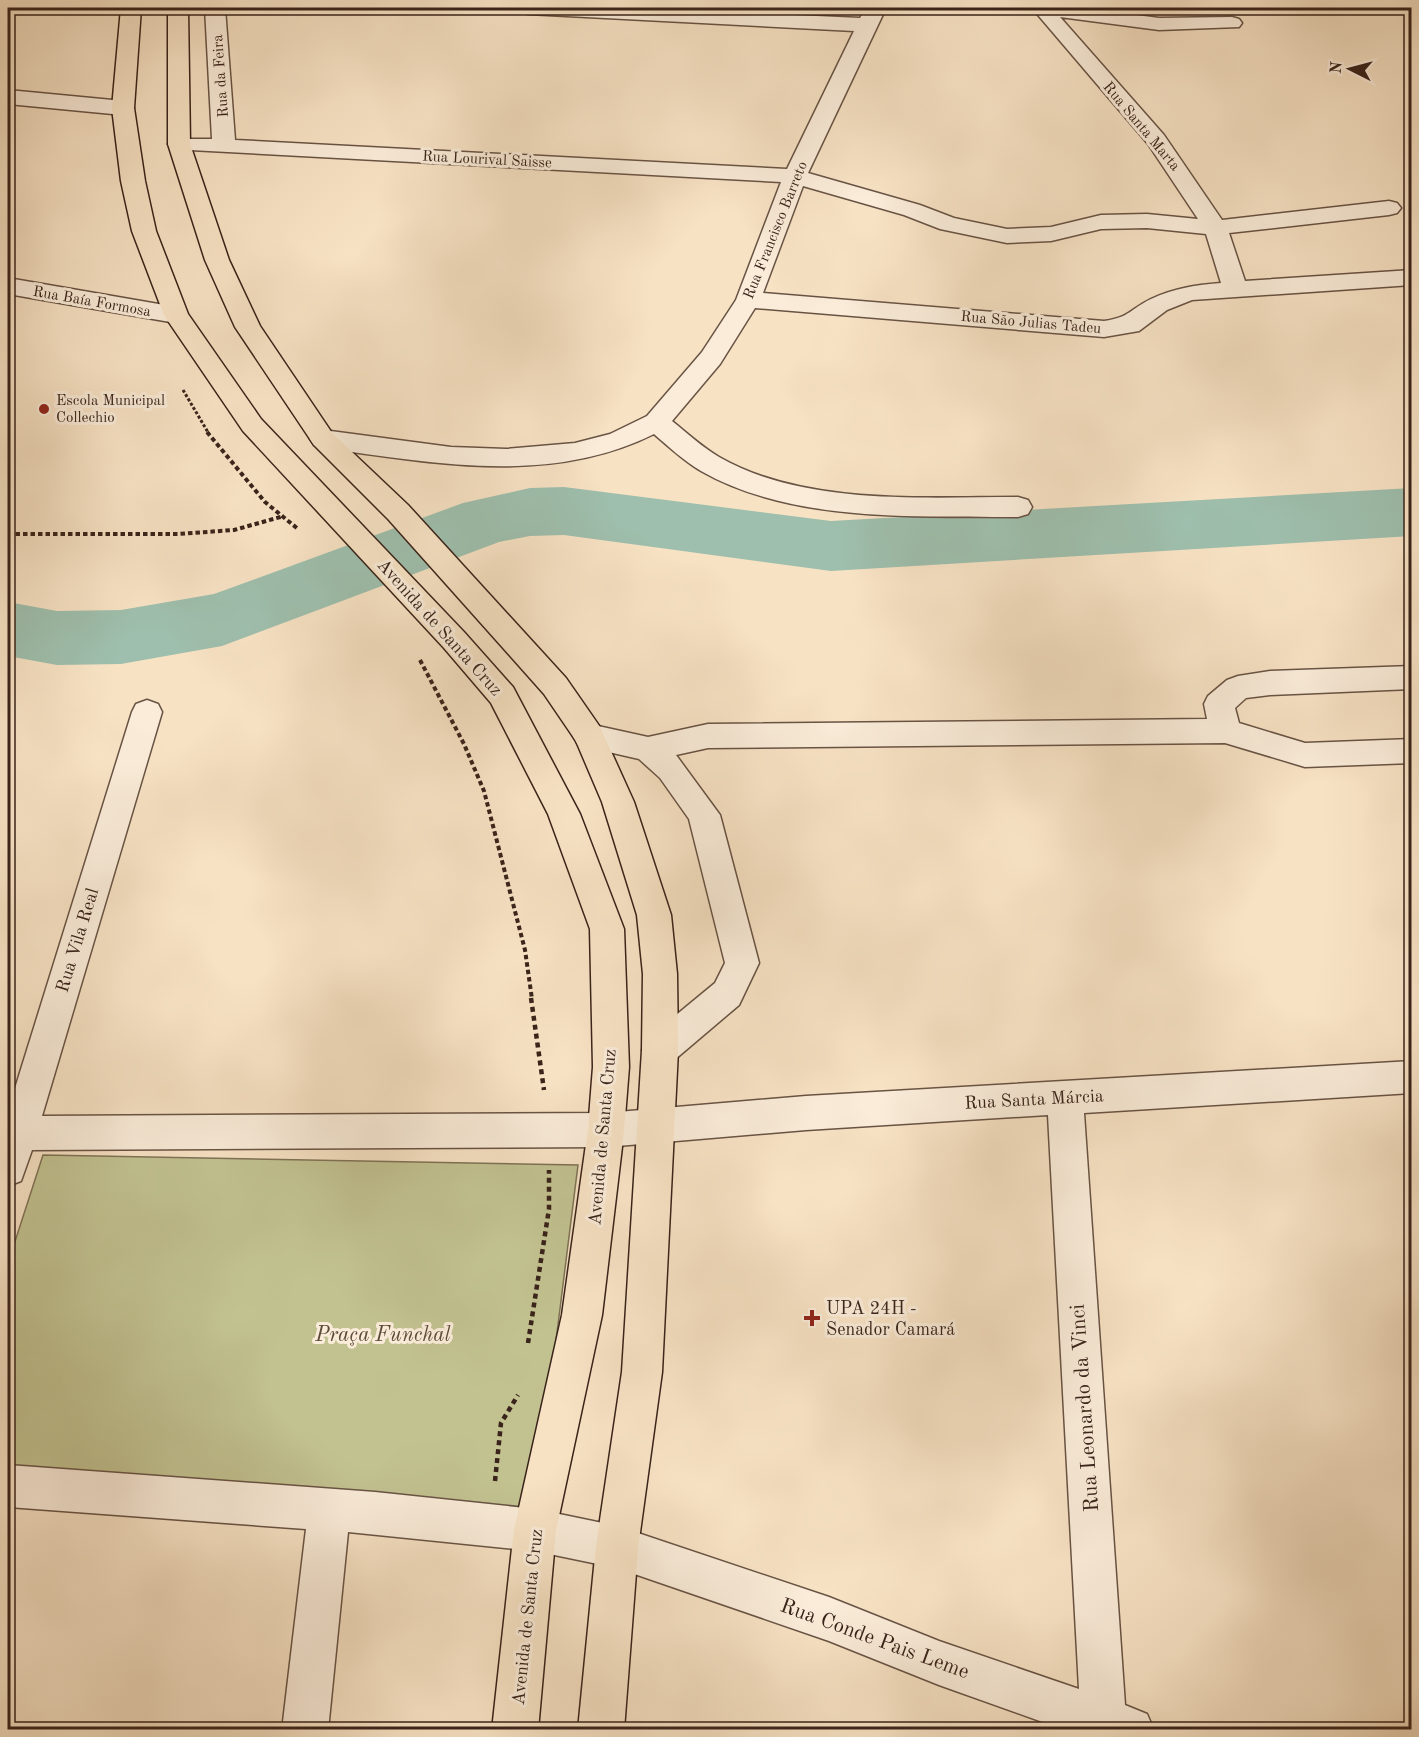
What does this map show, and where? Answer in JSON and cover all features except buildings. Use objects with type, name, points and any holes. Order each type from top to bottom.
[{"type":"main road","name":"Avenida de Santa Cruz","points":[[131,8],[123,108],[133,181],[144,231],[176,315],[252,425],[325,505],[357,534],[502,695],[564,814],[607,929],[611,1067],[606,1131],[582,1315],[535,1530],[515,1730]]},
{"type":"main road","points":[[178,8],[179,144],[217,260],[248,327],[323,439],[398,512],[555,686],[589,736],[618,801],[654,915],[660,974],[660,1050],[642,1372],[617,1547],[601,1730]]},
{"type":"street","name":"Rua da Feira","points":[[215,8],[224,144]]},
{"type":"street","points":[[528,8],[872,16]]},
{"type":"street","points":[[1042,8],[1159,24],[1226,15],[1249,38]]},
{"type":"street","name":"Rua Santa Marta","points":[[1042,8],[1087,63],[1155,138],[1184,177],[1215,228],[1236,291]]},
{"type":"street","name":"Rua Francisco Barreto","points":[[323,439],[451,456],[506,458],[575,452],[618,441],[656,422],[711,358],[748,300],[795,176],[872,16]]},
{"type":"street","points":[[8,97],[123,108]]},
{"type":"street","name":"Rua Lourival Saisse","points":[[179,144],[224,144],[795,176],[912,210],[948,224],[1007,236],[1052,234],[1101,222],[1147,222],[1215,228],[1389,208]]},
{"type":"street","name":"Rua São Julias Tadeu","points":[[748,300],[1017,320],[1104,329],[1130,325],[1158,305],[1188,293],[1412,277]]},
{"type":"street","name":"Rua Baía Formosa","points":[[8,286],[176,315]]},
{"type":"street","points":[[656,422],[716,467],[789,494],[831,501],[905,506],[1018,507]]},
{"type":"street","points":[[1225,731],[1219,704],[1238,688],[1270,683],[1412,677]]},
{"type":"street","name":"Rua Vila Real","points":[[8,1169],[147,712]]},
{"type":"street","points":[[589,736],[648,749],[708,736],[1225,731],[1305,755],[1412,751]]},
{"type":"street","points":[[648,749],[671,769],[704,815],[742,963],[727,994],[660,1050]]},
{"type":"street","name":"Rua Santa Márcia","points":[[656,1127],[806,1113],[1412,1077]]},
{"type":"street","name":"Rua Leonardo da Vinci","points":[[1065,1097],[1117,1725]]},
{"type":"street","points":[[18,1133],[606,1131],[656,1127]]},
{"type":"street","points":[[8,1485],[329,1510],[535,1530],[617,1547]]},
{"type":"street","points":[[305,1730],[329,1510]]},
{"type":"street","name":"Rua Conde Pais Leme","points":[[617,1547],[829,1619],[939,1662],[1117,1725]]},
{"type":"path","points":[[182,388],[204,428],[265,502],[301,531]]},
{"type":"path","points":[[8,534],[178,534],[234,530],[325,505]]},
{"type":"path","points":[[414,650],[464,744],[484,791],[525,950],[549,1131],[549,1209],[526,1354]]},
{"type":"path","points":[[490,1526],[501,1423],[521,1388]]},
{"type":"green space","name":"Praça Funchal","points":[[43,1155],[578,1165],[533,1524],[8,1466],[8,1263]]},
{"type":"waterway","points":[[8,629],[57,638],[121,637],[222,619],[487,520],[530,512],[564,511],[831,546],[1412,512]]},
{"type":"place","name":"Escola Municipal Collechio","points":[[44,409]]},
{"type":"place","name":"UPA 24H - Senador Camará","points":[[812,1318]]}]
